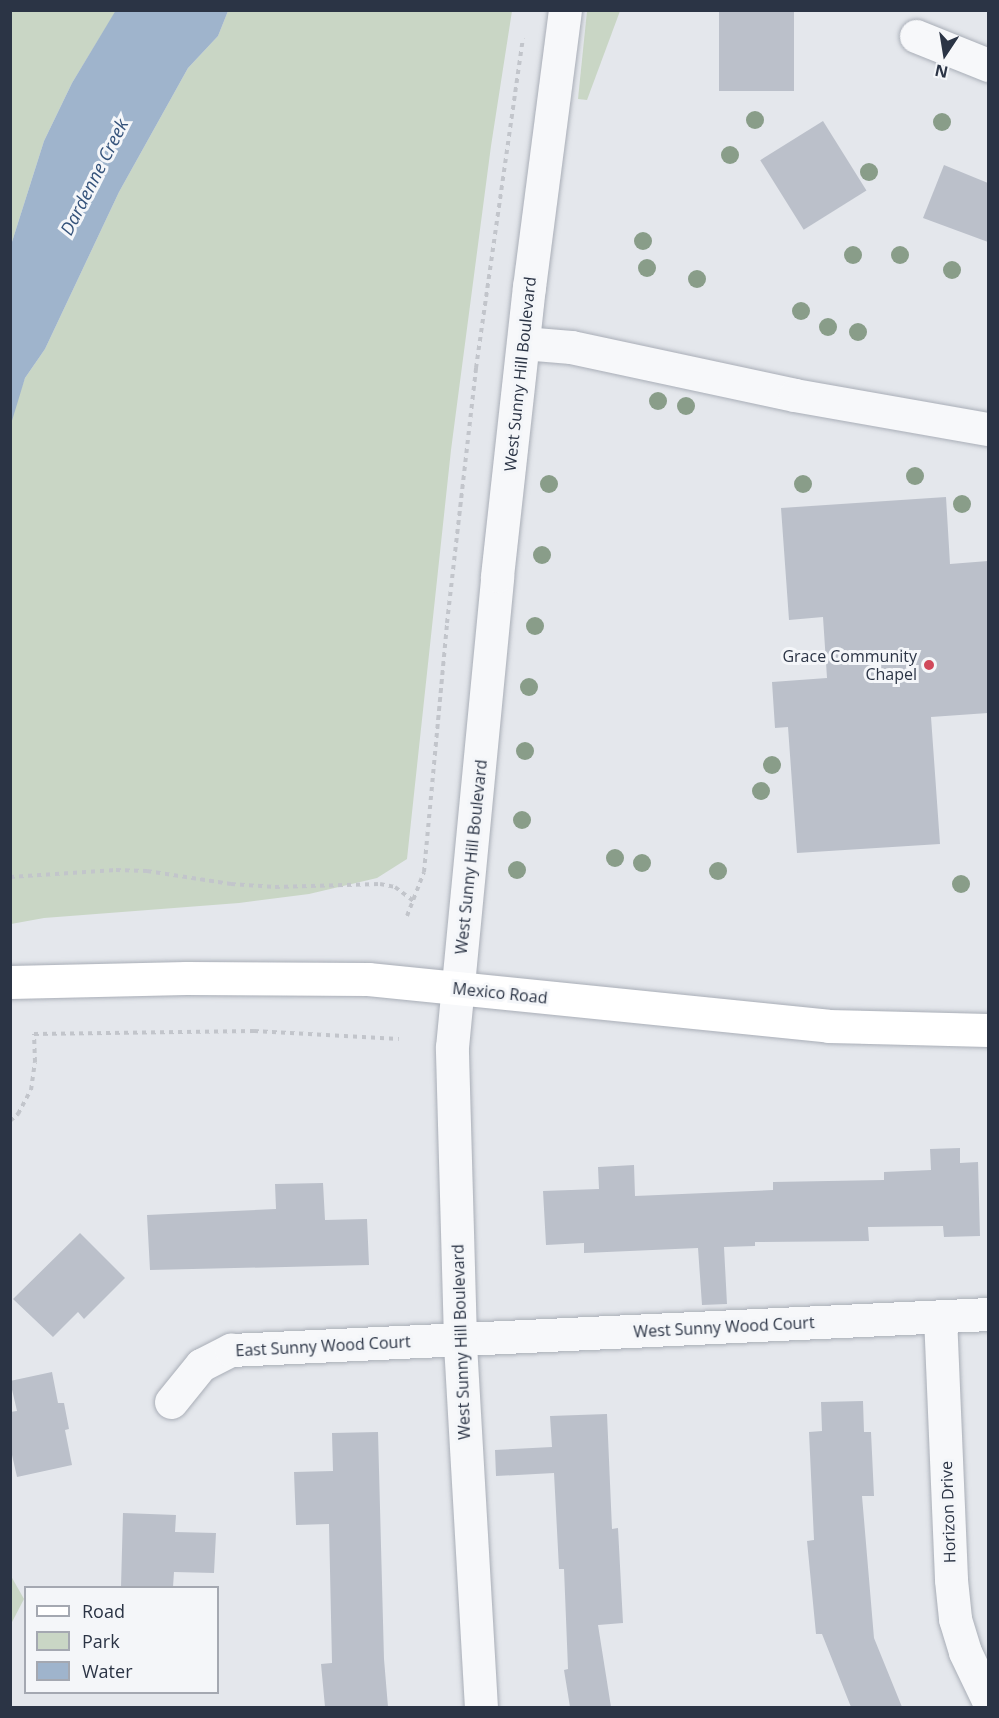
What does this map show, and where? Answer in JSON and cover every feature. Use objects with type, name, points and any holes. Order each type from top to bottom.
[{"type":"main road","name":"Mexico Road","points":[[10,982],[186,978],[368,979],[828,1026],[988,1030]]},
{"type":"street","name":"West Sunny Hill Boulevard","points":[[481,1707],[460,1339],[451,1081],[457,988],[523,343],[565,10]]},
{"type":"street","points":[[916,36],[988,65]]},
{"type":"street","points":[[523,343],[571,348],[795,395],[988,429]]},
{"type":"street","name":"West Sunny Wood Court","points":[[460,1339],[988,1314]]},
{"type":"street","name":"Horizon Drive","points":[[940,1316],[951,1580],[955,1619],[965,1652],[988,1700]]},
{"type":"street","name":"East Sunny Wood Court","points":[[171,1402],[201,1365],[231,1350],[460,1339]]},
{"type":"path","points":[[408,916],[424,872],[447,623],[476,368],[524,33]]},
{"type":"path","points":[[10,878],[116,870],[275,887],[380,884],[395,887],[415,902]]},
{"type":"path","points":[[10,1121],[18,1114],[31,1090],[35,1062],[34,1034],[254,1031],[399,1039]]},
{"type":"green space","points":[[11,11],[116,11],[72,83],[44,141],[11,245]]},
{"type":"green space","points":[[228,11],[512,11],[491,146],[451,450],[407,859],[377,878],[309,894],[239,903],[44,918],[11,924],[11,424],[14,408],[25,378],[45,349],[119,192],[188,68],[218,36]]},
{"type":"green space","points":[[587,11],[620,11],[587,100],[578,99]]},
{"type":"green space","points":[[11,1576],[24,1599],[10,1624]]},
{"type":"water","name":"Dardenne Creek","points":[[116,10],[228,11],[218,36],[188,68],[119,192],[45,349],[25,378],[11,424],[11,245],[44,141],[72,83]]},
{"type":"building","points":[[719,10],[794,10],[794,91],[719,91]]},
{"type":"building","points":[[823,121],[866,191],[804,230],[760,160]]},
{"type":"building","points":[[944,165],[988,183],[988,242],[923,218]]},
{"type":"building","points":[[946,497],[950,564],[988,561],[988,713],[931,717],[940,844],[797,853],[788,727],[775,728],[772,682],[827,678],[823,617],[789,620],[781,508]]},
{"type":"building","points":[[960,1148],[960,1163],[978,1162],[980,1236],[944,1237],[943,1226],[868,1227],[869,1241],[755,1242],[755,1246],[724,1247],[727,1304],[702,1305],[698,1248],[584,1253],[584,1243],[546,1245],[543,1191],[599,1189],[598,1167],[634,1165],[635,1196],[773,1190],[773,1182],[884,1180],[884,1172],[931,1170],[930,1149]]},
{"type":"building","points":[[323,1183],[325,1220],[367,1219],[369,1265],[150,1270],[147,1215],[276,1209],[275,1184]]},
{"type":"building","points":[[80,1233],[125,1278],[84,1319],[78,1312],[53,1337],[13,1299]]},
{"type":"building","points":[[52,1372],[58,1403],[64,1403],[69,1429],[65,1430],[72,1465],[17,1477],[10,1446],[10,1412],[17,1411],[10,1381]]},
{"type":"building","points":[[863,1401],[864,1432],[871,1432],[874,1496],[862,1496],[874,1638],[902,1707],[851,1707],[822,1634],[816,1634],[807,1541],[814,1540],[809,1432],[822,1431],[821,1402]]},
{"type":"building","points":[[607,1414],[612,1529],[618,1528],[623,1623],[598,1625],[611,1707],[570,1707],[564,1670],[568,1669],[564,1569],[559,1569],[554,1473],[496,1476],[495,1450],[552,1447],[550,1416]]},
{"type":"building","points":[[378,1432],[384,1659],[388,1707],[325,1707],[321,1664],[332,1663],[329,1524],[296,1525],[294,1472],[333,1471],[332,1433]]},
{"type":"building","points":[[123,1513],[176,1515],[175,1532],[216,1533],[214,1573],[174,1572],[173,1586],[121,1586]]},
{"type":"place","name":"Grace Community Chapel","points":[[929,665]]}]
